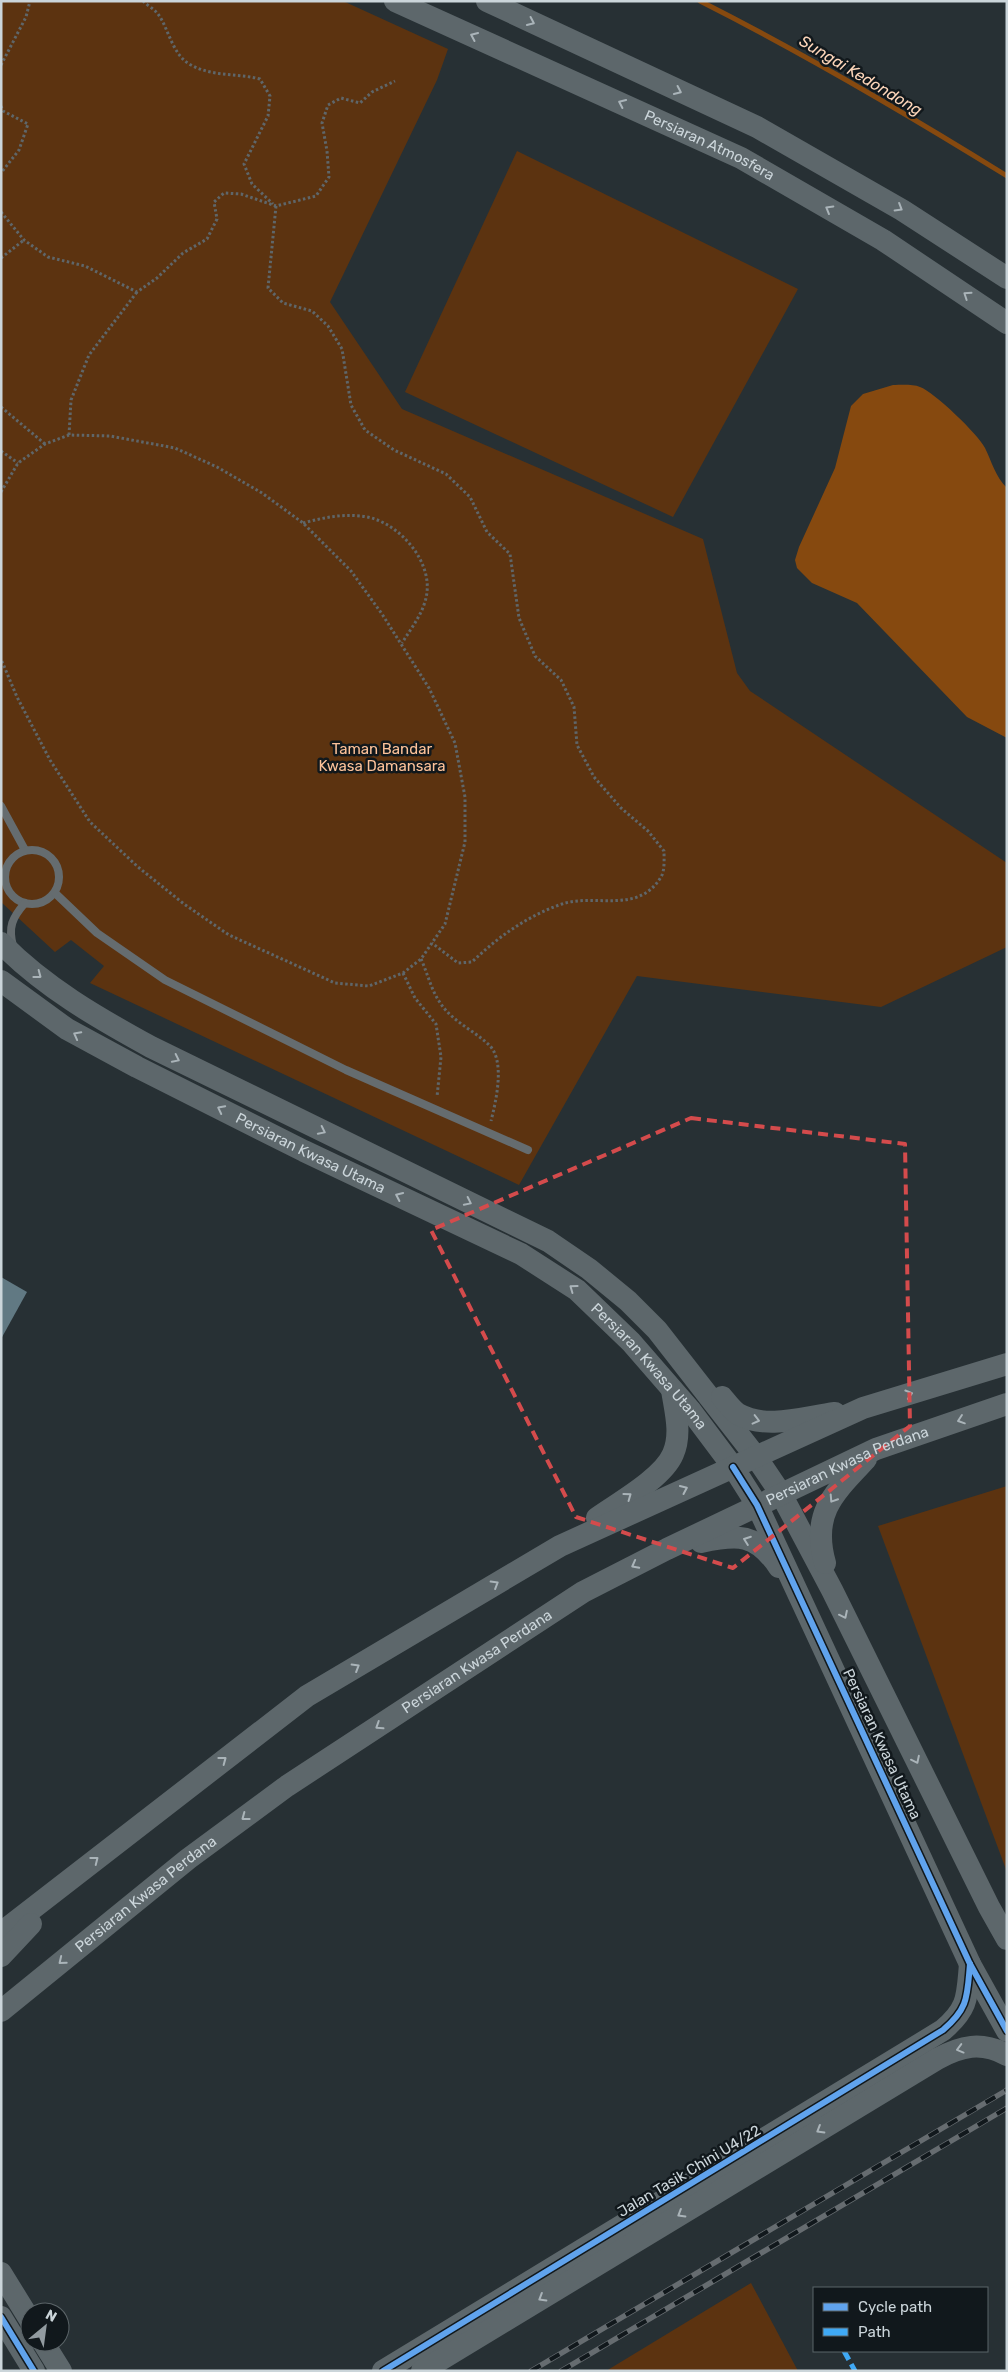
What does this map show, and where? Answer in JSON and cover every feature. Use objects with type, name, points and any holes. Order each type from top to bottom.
[{"type":"main road","name":"Persiaran Atmosfera","points":[[395,1],[741,158],[883,240],[1007,323]]},
{"type":"main road","points":[[487,1],[757,127],[902,210],[1007,278]]},
{"type":"main road","name":"Persiaran Kwasa Utama","points":[[1,943],[17,959],[92,1015],[151,1047],[548,1242],[589,1269],[628,1301],[657,1330],[756,1456],[781,1494],[832,1590],[989,1907],[1007,1939]]},
{"type":"main road","name":"Persiaran Kwasa Utama","points":[[1,981],[67,1029],[136,1067],[304,1151],[521,1254],[577,1290],[631,1342],[671,1388],[734,1467],[757,1505],[970,1964],[1007,2031]]},
{"type":"main road","points":[[657,1330],[737,1413],[753,1420],[769,1423],[863,1408]]},
{"type":"main road","points":[[560,1546],[863,1408],[1007,1364]]},
{"type":"main road","points":[[1,1933],[307,1696],[560,1546],[660,1472],[673,1455],[677,1439],[677,1418],[671,1388]]},
{"type":"main road","name":"Persiaran Kwasa Perdana","points":[[1,2011],[188,1859],[287,1786],[583,1592],[757,1505],[876,1449],[1007,1404]]},
{"type":"main road","points":[[832,1590],[820,1544],[820,1528],[827,1508],[843,1484],[876,1449]]},
{"type":"main road","points":[[667,1549],[730,1536],[746,1539],[768,1551],[802,1601]]},
{"type":"main road","points":[[1,1956],[66,1882]]},
{"type":"main road","points":[[989,1907],[1007,1924]]},
{"type":"main road","name":"Jalan Tasik Chini U4/22","points":[[383,2371],[943,2030],[958,2017],[967,1998],[970,1964]]},
{"type":"main road","points":[[422,2371],[937,2059],[956,2049],[977,2045],[997,2049],[1007,2055]]},
{"type":"main road","points":[[1,2273],[20,2304]]},
{"type":"main road","points":[[1,2316],[34,2371]]},
{"type":"main road","points":[[50,2352],[61,2371]]},
{"type":"lane","points":[[1,806],[25,850]]},
{"type":"lane","points":[[1,877],[9,861],[25,850],[41,851],[55,861],[60,877],[55,893],[39,904],[25,903],[12,896],[7,888],[4,879],[5,870]]},
{"type":"lane","points":[[55,893],[97,933],[165,980],[346,1070],[528,1150]]},
{"type":"lane","points":[[17,959],[10,932],[13,917],[25,903]]},
{"type":"path","points":[[1,65],[26,17],[30,1]]},
{"type":"path","points":[[142,1],[158,14],[169,39],[190,65],[214,73],[243,74],[260,79],[270,96],[268,116],[244,164],[252,184],[276,206]]},
{"type":"path","points":[[68,435],[71,400],[89,355],[137,292],[158,278],[183,253],[207,239],[217,219],[214,202],[224,193],[241,194],[276,206],[316,196],[329,177],[322,123],[328,105],[341,98],[360,103],[372,92],[395,81]]},
{"type":"path","points":[[1,106],[4,111],[28,124],[19,150],[1,174]]},
{"type":"path","points":[[276,206],[268,288],[283,303],[312,311],[328,326],[342,349],[351,405],[365,430],[394,450],[446,474],[470,497],[487,532],[510,554],[519,618],[535,656],[561,680],[574,707],[577,745],[594,777],[621,808],[648,830],[664,851],[662,876],[646,892],[628,901],[596,900],[563,903],[526,919],[490,944],[472,962],[458,963],[432,943]]},
{"type":"path","points":[[1,212],[24,240],[48,257],[85,266],[137,292]]},
{"type":"path","points":[[1,258],[24,240]]},
{"type":"path","points":[[1,407],[44,444]]},
{"type":"path","points":[[1,492],[18,463],[44,444],[68,435],[110,436],[175,448],[217,467],[262,493],[303,523],[351,571],[402,643],[429,688],[455,743],[466,797],[464,842],[445,924],[421,959],[403,973],[369,986],[336,983],[229,935],[184,904],[138,867],[90,822],[50,760],[17,698],[1,658]]},
{"type":"path","points":[[1,451],[18,463]]},
{"type":"path","points":[[303,523],[329,516],[362,516],[386,525],[409,542],[424,566],[427,591],[420,616],[402,643]]},
{"type":"path","points":[[421,959],[439,1002],[461,1026],[490,1045],[498,1065],[497,1093],[489,1134]]},
{"type":"path","points":[[403,973],[415,998],[436,1024],[441,1057],[436,1110]]},
{"type":"highlighted area","points":[[691,1118],[905,1144],[910,1426],[733,1568],[576,1517],[431,1230]]},
{"type":"green space","name":"Taman Bandar Kwasa Damansara","points":[[1,1],[343,1],[448,49],[437,80],[330,302],[402,409],[703,539],[737,673],[750,691],[1007,863],[1007,947],[881,1007],[637,976],[519,1185],[90,983],[104,966],[71,940],[55,952],[1,902]]},
{"type":"green space","points":[[517,151],[798,289],[673,517],[405,392]]},
{"type":"green space","points":[[1007,1486],[1007,1872],[878,1526]]},
{"type":"green space","points":[[751,2283],[798,2371],[606,2371]]},
{"type":"shaded area","points":[[893,385],[920,387],[927,390],[945,405],[981,442],[997,474],[1007,488],[1007,738],[967,717],[857,603],[812,583],[797,568],[795,560],[799,547],[835,468],[851,406],[863,394]]},
{"type":"building","points":[[1,1277],[27,1292],[1,1339]]},
{"type":"waterway","name":"Sungai Kedondong","points":[[700,1],[855,85],[1007,176]]},
{"type":"railway","points":[[531,2371],[1007,2090]]},
{"type":"railway","points":[[561,2371],[1007,2108]]},
{"type":"marked path","points":[[845,2352],[855,2371]]},
{"type":"cycle path","points":[[733,1467],[757,1505],[970,1964],[1007,2031]]},
{"type":"cycle path","points":[[383,2371],[943,2030],[958,2015],[965,2001],[970,1964]]},
{"type":"cycle path","points":[[1,2317],[34,2371]]}]
